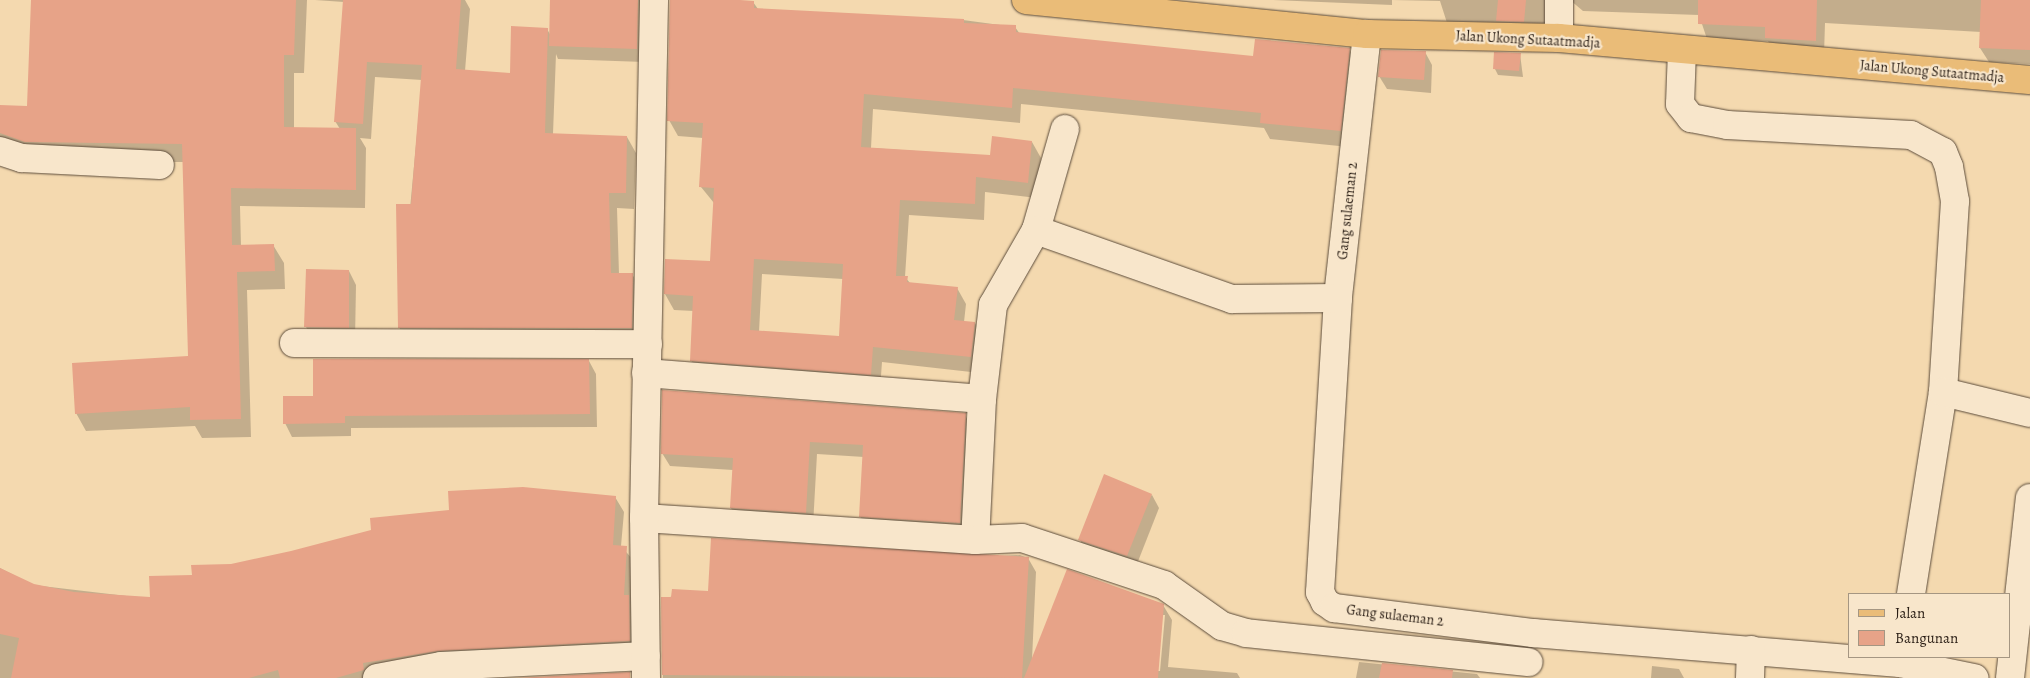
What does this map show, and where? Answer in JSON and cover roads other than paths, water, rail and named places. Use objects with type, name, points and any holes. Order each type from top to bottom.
[{"type":"main road","name":"Jalan Ukong Sutaatmadja","points":[[1043,1],[1367,34],[1559,38],[2030,80]]},
{"type":"street","points":[[377,678],[441,666],[646,667],[644,518],[654,0]]},
{"type":"street","points":[[1559,0],[1559,38]]},
{"type":"street","name":"Gang sulaeman 2","points":[[1367,34],[1338,298],[1320,592],[1325,602],[1334,608],[1533,633],[1848,656]]},
{"type":"street","points":[[1682,50],[1680,104],[1690,118],[1727,125],[1911,135],[1943,152],[1955,201],[1943,392],[1911,593]]},
{"type":"street","points":[[975,540],[982,399],[993,305],[1036,230],[1065,128]]},
{"type":"street","points":[[0,151],[22,158],[160,165]]},
{"type":"street","points":[[1036,230],[1232,299],[1338,298]]},
{"type":"street","points":[[294,344],[648,344]]},
{"type":"street","points":[[646,373],[982,399]]},
{"type":"street","points":[[1943,392],[2030,413]]},
{"type":"street","points":[[2010,678],[2030,498]]},
{"type":"street","points":[[644,518],[975,540],[1022,538],[1060,548],[1164,585],[1222,626],[1246,633],[1528,670],[1533,633]]},
{"type":"street","points":[[1750,678],[1752,650]]},
{"type":"street","name":"Gang sulaeman 2","points":[[1870,658],[1900,660],[1974,678]]}]
